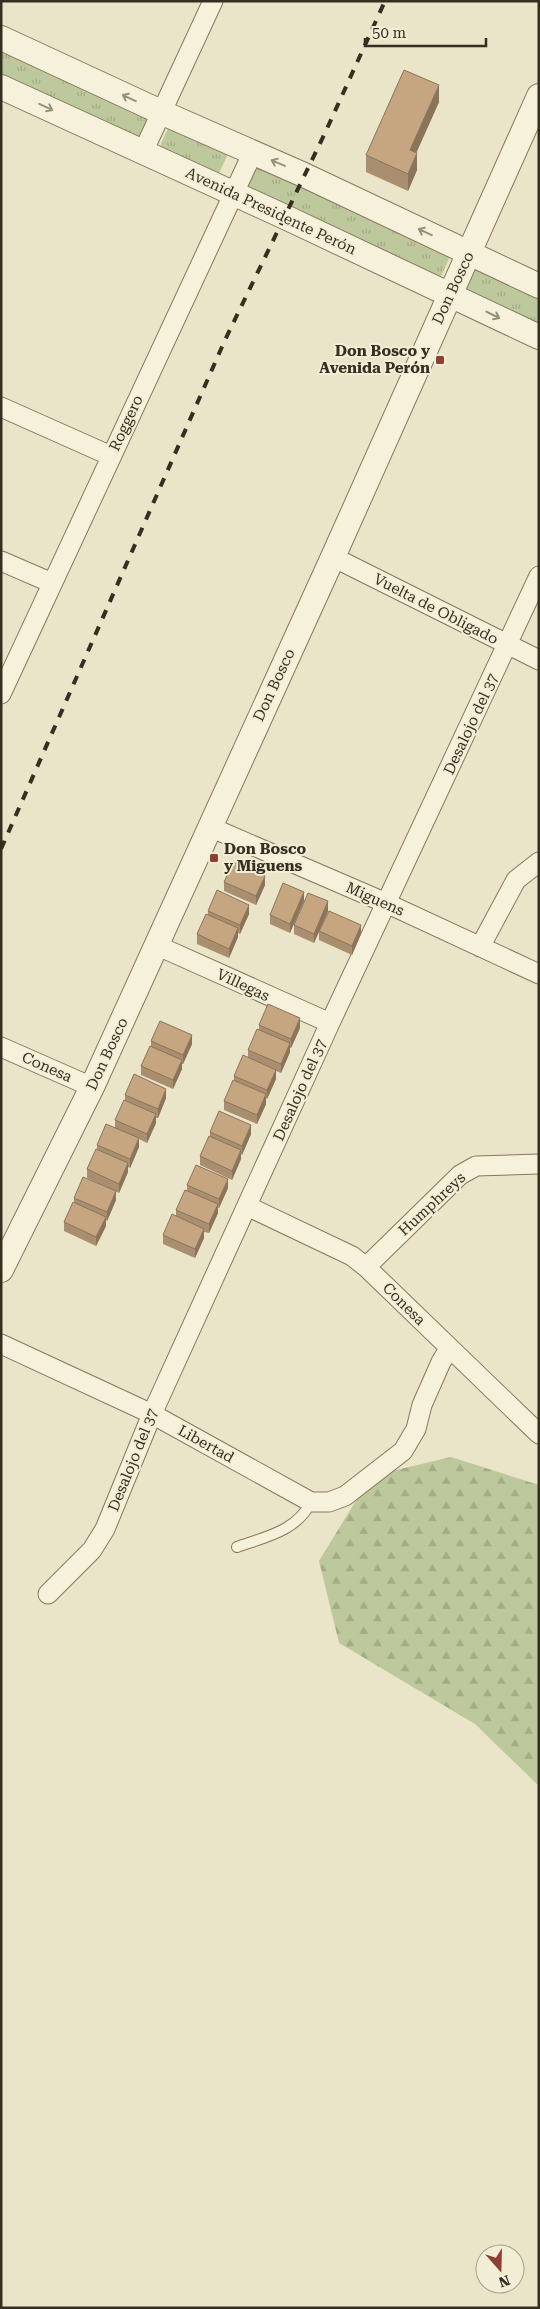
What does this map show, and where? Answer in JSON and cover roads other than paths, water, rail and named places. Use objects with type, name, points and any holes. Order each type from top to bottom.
[{"type":"street","points":[[143,152],[163,113],[213,1]]},
{"type":"street","points":[[1,38],[163,113],[253,152],[539,286]]},
{"type":"street","name":"Avenida Presidente Perón","points":[[1,87],[539,337]]},
{"type":"street","name":"Don Bosco","points":[[1,1270],[92,1087],[333,557],[539,96]]},
{"type":"street","name":"Roggero","points":[[1,694],[232,193],[253,152]]},
{"type":"street","points":[[1,407],[111,456]]},
{"type":"street","name":"Vuelta de Obligado","points":[[333,557],[539,660]]},
{"type":"street","points":[[1,561],[52,583]]},
{"type":"street","name":"Desalojo del 37","points":[[48,1594],[92,1550],[106,1529],[152,1414],[330,1024],[539,576]]},
{"type":"street","name":"Miguens","points":[[210,827],[386,903],[539,974]]},
{"type":"street","points":[[480,947],[516,880],[539,862]]},
{"type":"street","name":"Villegas","points":[[156,945],[330,1024]]},
{"type":"street","name":"Conesa","points":[[1,1047],[92,1087]]},
{"type":"street","name":"Humphreys","points":[[366,1267],[460,1175],[476,1166],[538,1168]]},
{"type":"street","name":"Conesa","points":[[247,1206],[352,1256],[366,1267],[539,1434]]},
{"type":"street","name":"Libertad","points":[[1,1344],[152,1414],[320,1502]]},
{"type":"street","points":[[320,1502],[345,1496],[403,1451],[416,1429],[422,1405],[441,1362],[450,1349]]},
{"type":"lane","points":[[237,1547],[286,1530],[320,1502]]},
{"type":"railway","points":[[1,849],[225,340],[325,133],[385,1]]},
{"type":"place","name":"Don Bosco y Avenida Perón","points":[[440,360]]},
{"type":"place","name":"Don Bosco y Miguens","points":[[214,858]]}]
